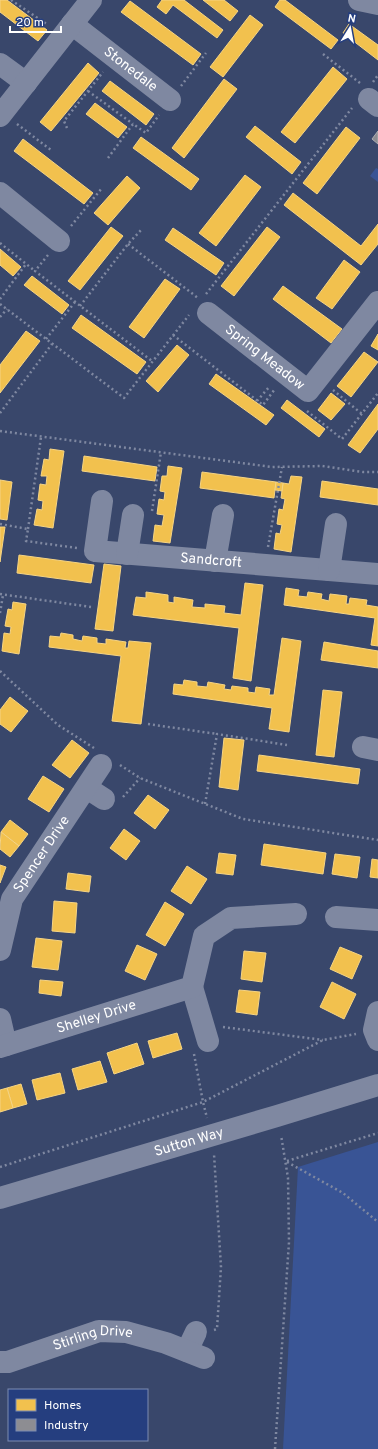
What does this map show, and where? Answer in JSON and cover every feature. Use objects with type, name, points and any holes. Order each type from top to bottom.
[{"type":"street","points":[[1,114],[91,0]]},
{"type":"street","points":[[359,0],[378,4]]},
{"type":"street","name":"Stonedale","points":[[67,30],[115,57],[170,100]]},
{"type":"street","points":[[0,64],[26,83]]},
{"type":"street","points":[[0,193],[59,241]]},
{"type":"street","name":"Spring Meadow","points":[[200,312],[308,391],[378,302]]},
{"type":"street","name":"Sandcroft","points":[[102,501],[95,551],[378,574]]},
{"type":"street","points":[[127,554],[143,515]]},
{"type":"street","points":[[215,561],[223,515]]},
{"type":"street","points":[[329,570],[336,524]]},
{"type":"street","name":"Spencer Drive","points":[[0,950],[12,898],[95,794],[104,759]]},
{"type":"street","points":[[208,1041],[192,987],[204,936],[231,918],[296,914]]},
{"type":"street","points":[[336,917],[378,920]]},
{"type":"street","name":"Shelley Drive","points":[[3,1046],[192,987]]},
{"type":"street","points":[[0,1019],[3,1046]]},
{"type":"street","name":"Sutton Way","points":[[0,1198],[212,1136],[378,1085]]},
{"type":"street","name":"Stirling Drive","points":[[0,1362],[8,1362],[99,1331],[126,1332],[166,1343],[195,1347]]},
{"type":"path","points":[[11,0],[67,30]]},
{"type":"path","points":[[323,54],[361,84],[370,99]]},
{"type":"path","points":[[67,128],[64,121],[115,57]]},
{"type":"path","points":[[128,244],[201,300],[370,99],[378,75]]},
{"type":"path","points":[[88,91],[133,124]]},
{"type":"path","points":[[1,114],[51,150]]},
{"type":"path","points":[[35,271],[102,188]]},
{"type":"path","points":[[80,306],[128,244],[142,229]]},
{"type":"path","points":[[0,243],[152,361]]},
{"type":"path","points":[[0,299],[26,264]]},
{"type":"path","points":[[46,339],[75,302]]},
{"type":"path","points":[[0,304],[124,398],[152,361],[200,312]]},
{"type":"path","points":[[0,317],[7,310]]},
{"type":"path","points":[[0,413],[52,344]]},
{"type":"path","points":[[318,378],[362,414]]},
{"type":"path","points":[[0,431],[272,467],[322,466],[363,472],[378,472]]},
{"type":"path","points":[[41,437],[26,540],[83,549]]},
{"type":"path","points":[[143,515],[161,452]]},
{"type":"path","points":[[265,565],[282,467]]},
{"type":"path","points":[[0,524],[28,529]]},
{"type":"path","points":[[0,613],[2,595],[91,607]]},
{"type":"path","points":[[0,671],[58,725],[104,759],[140,778],[243,818],[378,840]]},
{"type":"path","points":[[148,724],[288,745]]},
{"type":"path","points":[[205,804],[217,734]]},
{"type":"path","points":[[203,1102],[193,1051],[208,1041],[216,1026],[323,1040]]},
{"type":"path","points":[[0,1167],[203,1102],[323,1040],[377,1027]]},
{"type":"path","points":[[275,1449],[289,1242],[288,1178],[277,1116]]},
{"type":"path","points":[[286,1162],[378,1133]]},
{"type":"path","points":[[195,1347],[217,1329],[221,1267],[212,1136]]},
{"type":"path","points":[[286,1162],[343,1193],[378,1222]]},
{"type":"shaded area","points":[[376,168],[378,169],[378,182],[370,176]]},
{"type":"shaded area","points":[[378,1142],[378,1449],[283,1449],[298,1167]]},
{"type":"building: Homes","points":[[0,0],[7,0],[47,30],[38,41],[0,12]]},
{"type":"building: Homes","points":[[162,0],[184,0],[223,30],[217,38],[173,5],[166,14],[157,7]]},
{"type":"building: Homes","points":[[203,0],[224,0],[238,11],[230,21]]},
{"type":"building: Homes","points":[[280,0],[285,0],[338,40],[331,49],[275,7]]},
{"type":"building: Homes","points":[[130,1],[201,54],[193,65],[121,12]]},
{"type":"building: Homes","points":[[250,15],[263,25],[223,77],[210,67]]},
{"type":"building: Homes","points":[[349,24],[378,45],[378,60],[343,33]]},
{"type":"building: Homes","points":[[88,63],[99,73],[51,131],[40,122]]},
{"type":"building: Homes","points":[[333,67],[347,79],[295,143],[281,132]]},
{"type":"building: Homes","points":[[224,79],[237,89],[184,158],[172,148]]},
{"type":"building: Homes","points":[[110,81],[154,114],[146,125],[102,91]]},
{"type":"building: Homes","points":[[95,103],[127,127],[118,138],[86,114]]},
{"type":"building: Homes","points":[[255,126],[301,162],[292,174],[246,137]]},
{"type":"building: Homes","points":[[346,127],[360,138],[317,194],[303,183]]},
{"type":"building: Homes","points":[[141,137],[199,179],[191,190],[133,148]]},
{"type":"building: Homes","points":[[23,139],[93,193],[84,204],[14,151]]},
{"type":"building: Homes","points":[[245,175],[261,187],[216,246],[199,233]]},
{"type":"building: Homes","points":[[127,176],[140,188],[108,225],[94,213]]},
{"type":"building: Homes","points":[[293,193],[361,246],[378,224],[378,244],[361,265],[284,205]]},
{"type":"building: Homes","points":[[111,227],[123,236],[80,290],[68,281]]},
{"type":"building: Homes","points":[[267,227],[280,237],[234,296],[221,286]]},
{"type":"building: Homes","points":[[173,228],[224,263],[216,275],[165,240]]},
{"type":"building: Homes","points":[[0,249],[21,267],[13,276],[0,265]]},
{"type":"building: Homes","points":[[344,260],[360,272],[332,309],[316,298]]},
{"type":"building: Homes","points":[[32,276],[69,305],[62,314],[24,285]]},
{"type":"building: Homes","points":[[165,279],[180,289],[144,338],[129,327]]},
{"type":"building: Homes","points":[[283,286],[342,329],[331,343],[273,299]]},
{"type":"building: Homes","points":[[81,315],[146,362],[137,374],[72,328]]},
{"type":"building: Homes","points":[[26,331],[40,341],[0,393],[0,365]]},
{"type":"building: Homes","points":[[378,334],[378,350],[371,346]]},
{"type":"building: Homes","points":[[177,345],[189,355],[158,392],[146,381]]},
{"type":"building: Homes","points":[[364,352],[378,362],[351,397],[337,386]]},
{"type":"building: Homes","points":[[216,374],[274,415],[266,425],[209,384]]},
{"type":"building: Homes","points":[[331,393],[345,404],[331,420],[318,410]]},
{"type":"building: Homes","points":[[287,400],[325,429],[319,437],[281,408]]},
{"type":"building: Homes","points":[[378,404],[378,429],[360,453],[348,445]]},
{"type":"building: Homes","points":[[50,449],[64,451],[53,528],[34,525],[37,509],[42,510],[43,501],[38,500],[40,484],[46,485],[47,476],[41,476],[44,459],[49,460]]},
{"type":"building: Homes","points":[[84,456],[157,467],[155,481],[82,471]]},
{"type":"building: Homes","points":[[168,466],[182,468],[170,543],[153,541],[155,525],[162,526],[164,515],[157,514],[159,499],[164,500],[165,492],[160,491],[162,476],[167,476]]},
{"type":"building: Homes","points":[[202,472],[276,482],[274,498],[200,488]]},
{"type":"building: Homes","points":[[291,476],[302,477],[291,552],[274,549],[276,533],[280,534],[282,525],[277,524],[279,509],[283,510],[285,499],[281,498],[283,483],[289,484]]},
{"type":"building: Homes","points":[[0,480],[12,482],[7,520],[0,519]]},
{"type":"building: Homes","points":[[322,481],[378,489],[378,505],[320,497]]},
{"type":"building: Homes","points":[[276,482],[283,483],[282,491],[275,490]]},
{"type":"building: Homes","points":[[0,527],[5,527],[0,562]]},
{"type":"building: Homes","points":[[19,555],[94,565],[91,583],[17,573]]},
{"type":"building: Homes","points":[[104,564],[121,566],[113,631],[95,629]]},
{"type":"building: Homes","points":[[245,583],[263,585],[251,681],[233,678],[239,628],[133,615],[136,597],[146,598],[146,592],[168,595],[168,602],[174,603],[174,597],[193,600],[192,607],[205,608],[205,604],[225,606],[224,613],[241,615]]},
{"type":"building: Homes","points":[[286,588],[299,590],[298,596],[307,597],[308,592],[322,594],[321,599],[329,601],[330,594],[347,596],[346,604],[349,604],[350,598],[367,600],[366,605],[378,607],[378,646],[371,645],[375,618],[284,605]]},
{"type":"building: Homes","points":[[13,602],[26,604],[19,654],[2,651],[4,633],[10,634],[11,627],[5,626],[8,609],[12,610]]},
{"type":"building: Homes","points":[[61,633],[73,635],[73,639],[82,641],[83,636],[97,638],[97,643],[106,644],[106,639],[126,642],[125,648],[128,648],[129,641],[151,643],[141,724],[112,721],[121,656],[49,647],[50,636],[60,637]]},
{"type":"building: Homes","points":[[282,638],[301,641],[289,732],[269,729],[272,708],[173,694],[174,684],[183,685],[184,680],[197,682],[197,686],[207,687],[208,682],[225,685],[224,689],[231,690],[232,686],[248,688],[248,692],[255,693],[256,687],[270,689],[269,695],[274,695]]},
{"type":"building: Homes","points":[[324,642],[378,651],[378,668],[321,660]]},
{"type":"building: Homes","points":[[323,690],[342,692],[334,757],[316,755]]},
{"type":"building: Homes","points":[[10,697],[28,711],[11,732],[0,724],[0,710]]},
{"type":"building: Homes","points":[[224,738],[244,740],[238,790],[219,787]]},
{"type":"building: Homes","points":[[72,740],[89,753],[70,778],[52,765]]},
{"type":"building: Homes","points":[[259,755],[360,769],[358,784],[257,771]]},
{"type":"building: Homes","points":[[43,776],[64,789],[49,812],[28,799]]},
{"type":"building: Homes","points":[[148,795],[169,810],[155,829],[134,813]]},
{"type":"building: Homes","points":[[10,820],[28,834],[19,846],[1,832]]},
{"type":"building: Homes","points":[[124,829],[140,841],[126,860],[110,848]]},
{"type":"building: Homes","points":[[1,832],[19,846],[10,857],[0,849]]},
{"type":"building: Homes","points":[[264,844],[326,853],[323,874],[261,865]]},
{"type":"building: Homes","points":[[219,853],[236,855],[233,875],[216,873]]},
{"type":"building: Homes","points":[[335,854],[360,857],[357,878],[332,874]]},
{"type":"building: Homes","points":[[372,859],[378,860],[378,878],[370,877]]},
{"type":"building: Homes","points":[[0,865],[6,867],[0,883]]},
{"type":"building: Homes","points":[[187,866],[207,879],[191,904],[171,891]]},
{"type":"building: Homes","points":[[68,873],[91,876],[89,892],[66,889]]},
{"type":"building: Homes","points":[[54,901],[77,903],[75,933],[52,931]]},
{"type":"building: Homes","points":[[165,902],[184,914],[165,946],[146,935]]},
{"type":"building: Homes","points":[[36,938],[62,941],[58,970],[32,967]]},
{"type":"building: Homes","points":[[137,945],[157,954],[145,980],[125,971]]},
{"type":"building: Homes","points":[[340,947],[362,956],[352,979],[330,969]]},
{"type":"building: Homes","points":[[244,951],[266,953],[262,982],[241,979]]},
{"type":"building: Homes","points":[[40,980],[63,982],[61,996],[39,993]]},
{"type":"building: Homes","points":[[332,982],[356,994],[344,1019],[320,1007]]},
{"type":"building: Homes","points":[[239,990],[260,992],[257,1015],[236,1012]]},
{"type":"building: Homes","points":[[177,1033],[182,1049],[153,1058],[148,1041]]},
{"type":"building: Homes","points":[[137,1043],[144,1064],[114,1074],[107,1053]]},
{"type":"building: Homes","points":[[100,1061],[107,1082],[78,1090],[72,1069]]},
{"type":"building: Homes","points":[[60,1073],[65,1093],[37,1100],[32,1080]]},
{"type":"building: Homes","points":[[21,1084],[27,1104],[13,1108],[7,1088]]},
{"type":"building: Homes","points":[[7,1088],[13,1108],[0,1112],[0,1090]]},
{"type":"building: Industry","points":[[378,131],[378,144],[372,139]]}]
